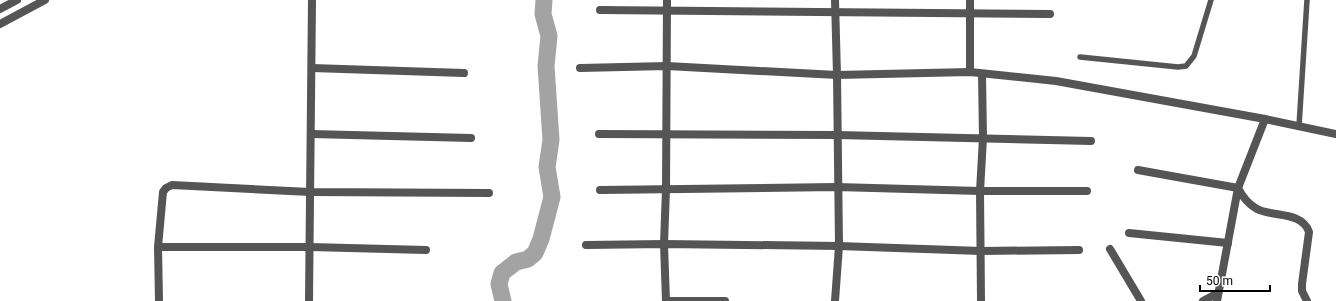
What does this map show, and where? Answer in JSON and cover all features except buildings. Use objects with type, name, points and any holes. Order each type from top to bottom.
[{"type":"street","points":[[0,9],[17,0]]},
{"type":"street","points":[[0,24],[45,0]]},
{"type":"street","points":[[310,301],[312,0]]},
{"type":"street","points":[[667,0],[666,190],[664,244],[666,301],[725,301]]},
{"type":"street","points":[[835,0],[838,246],[835,301]]},
{"type":"street","points":[[970,0],[970,72]]},
{"type":"street","points":[[600,10],[836,13],[971,12],[1050,14]]},
{"type":"street","points":[[580,68],[667,66],[837,75],[970,72],[1056,81],[1265,119],[1336,134]]},
{"type":"street","points":[[312,68],[464,73]]},
{"type":"street","points":[[981,301],[980,191],[983,138],[982,74]]},
{"type":"street","points":[[1203,301],[1218,297],[1238,188],[1265,119]]},
{"type":"street","points":[[311,134],[472,138]]},
{"type":"street","points":[[599,134],[837,135],[1091,141]]},
{"type":"street","points":[[1138,170],[1238,188]]},
{"type":"street","points":[[159,301],[158,247],[163,192],[166,188],[172,185],[310,192],[489,193]]},
{"type":"street","points":[[600,190],[837,187],[980,191],[1087,191]]},
{"type":"street","points":[[1238,188],[1243,197],[1257,209],[1294,218],[1308,226],[1309,232],[1302,284],[1302,291],[1307,301]]},
{"type":"street","points":[[1129,232],[1228,244]]},
{"type":"street","points":[[586,245],[664,244],[838,246],[980,251],[1079,250]]},
{"type":"street","points":[[158,247],[310,247],[426,250]]},
{"type":"street","points":[[1110,249],[1141,301]]},
{"type":"lane","points":[[1080,57],[1178,67],[1186,66],[1194,56],[1211,0]]},
{"type":"lane","points":[[1299,126],[1307,0]]},
{"type":"waterway","points":[[503,301],[499,284],[502,273],[516,262],[528,259],[535,253],[541,239],[552,197],[547,167],[551,140],[546,66],[549,36],[543,14],[544,0]]}]
